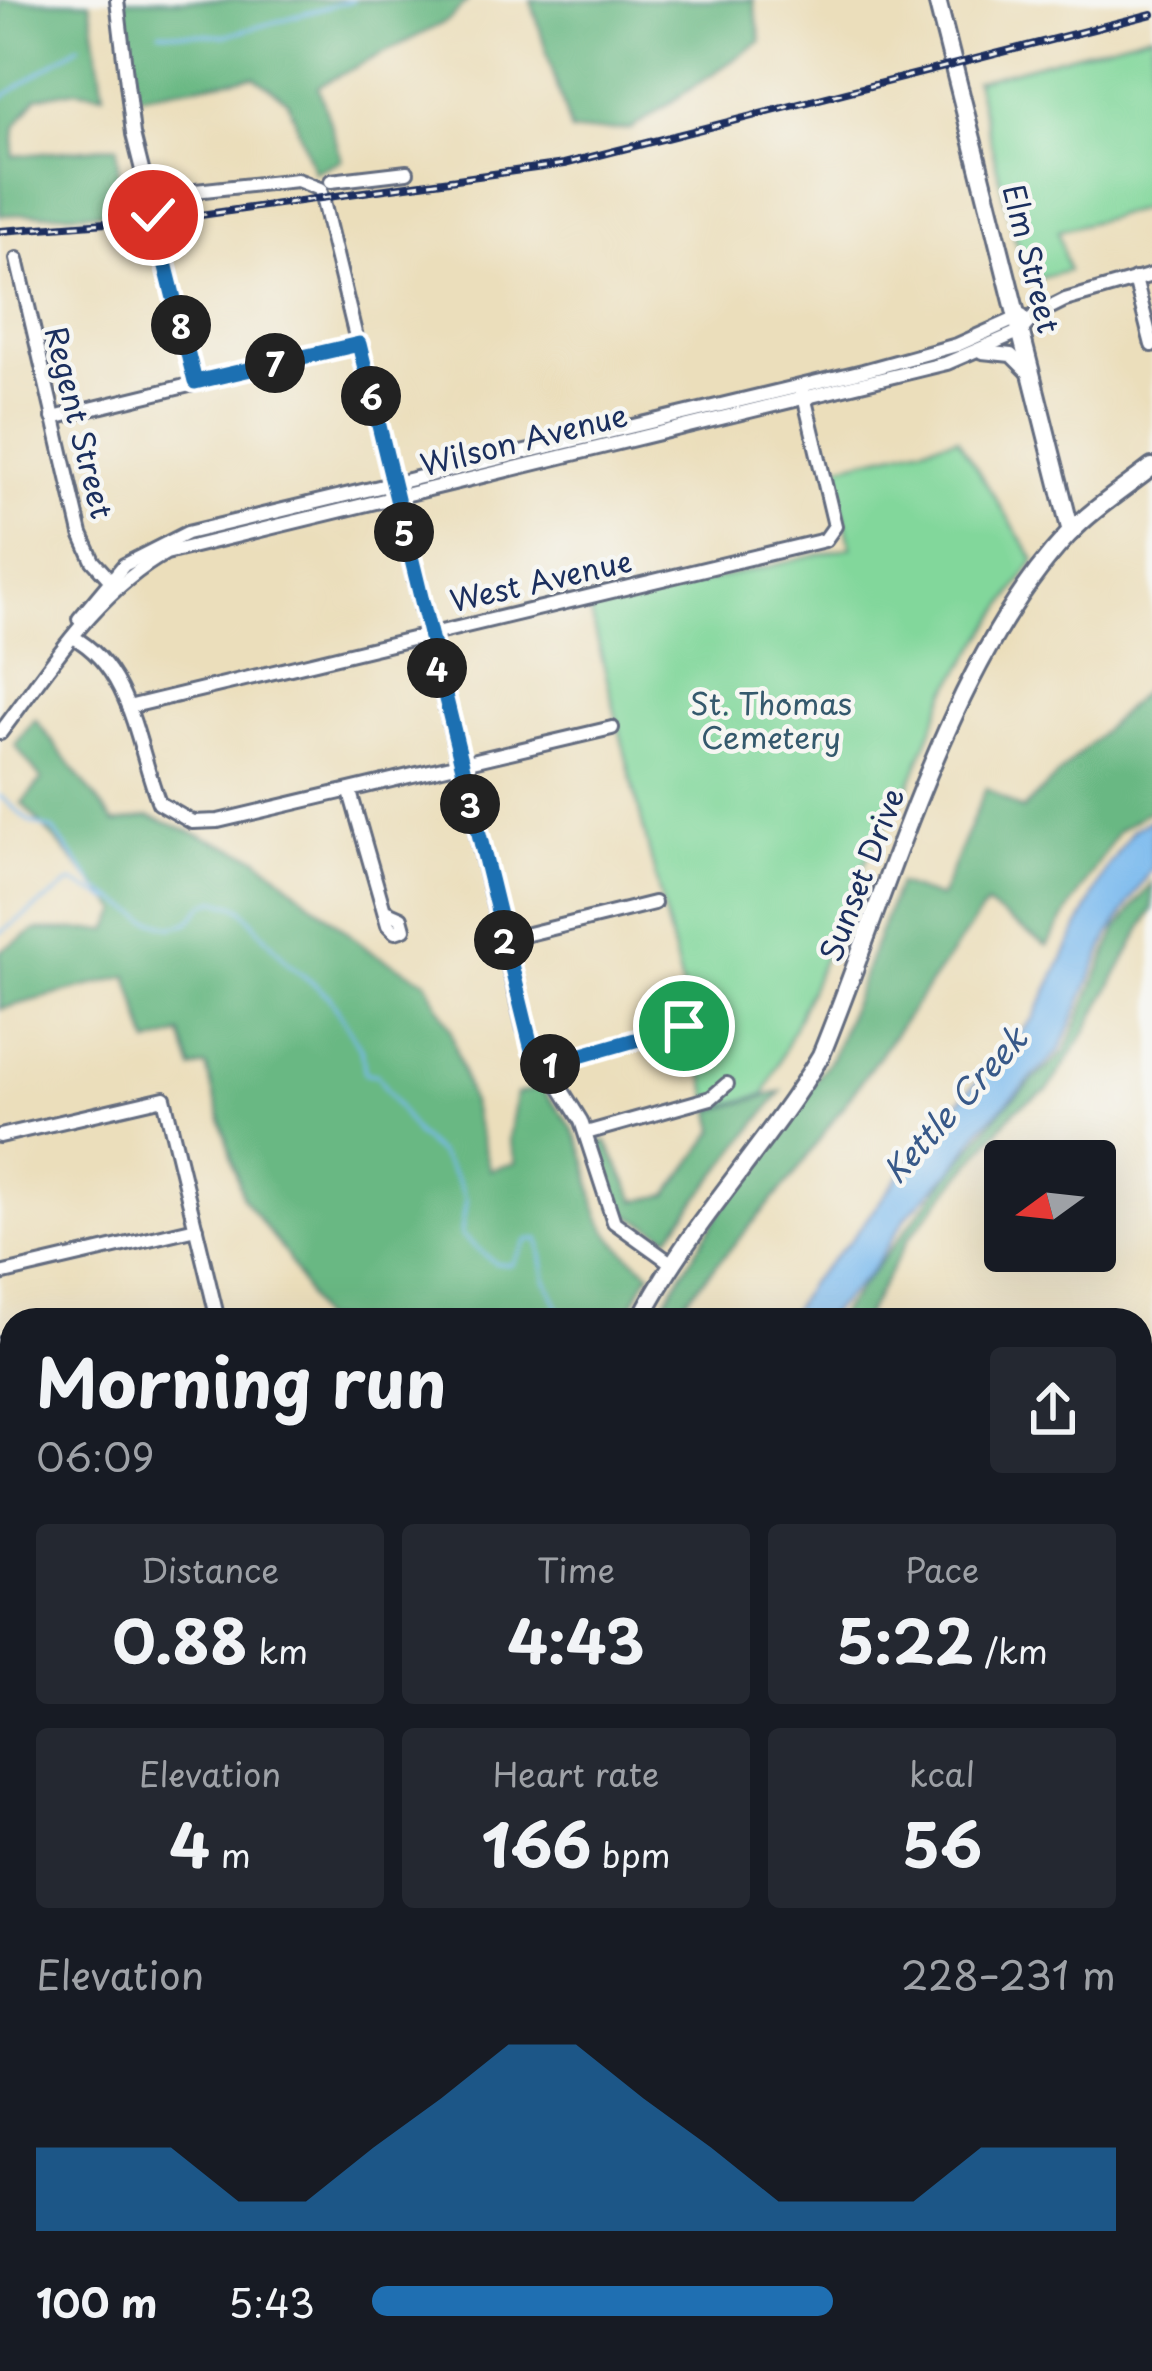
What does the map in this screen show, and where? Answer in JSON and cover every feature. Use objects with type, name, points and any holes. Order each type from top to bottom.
[{"type":"main road","name":"Elm Street","points":[[937,0],[1025,321],[1032,376],[1071,532]]},
{"type":"main road","name":"Sunset Drive","points":[[647,1308],[671,1263],[793,1103],[821,1055],[958,708],[987,653],[1071,532],[1152,467]]},
{"type":"street","points":[[115,4],[133,134],[195,382]]},
{"type":"street","points":[[149,196],[407,172]]},
{"type":"street","points":[[324,183],[524,1029],[586,1132],[614,1222],[671,1263]]},
{"type":"street","name":"Regent Street","points":[[17,259],[83,544],[113,584]]},
{"type":"street","name":"Wilson Avenue","points":[[865,377],[1152,274]]},
{"type":"street","points":[[1135,279],[1152,345]]},
{"type":"street","name":"Wilson Avenue","points":[[0,733],[113,584],[178,548],[394,490],[975,352],[1025,321]]},
{"type":"street","points":[[53,418],[359,344]]},
{"type":"street","points":[[975,352],[1011,356],[1032,376]]},
{"type":"street","name":"West Avenue","points":[[128,707],[825,540],[835,526],[802,392]]},
{"type":"street","points":[[73,637],[102,661],[128,707],[159,803],[182,818],[218,821],[612,728]]},
{"type":"street","points":[[350,792],[385,911]]},
{"type":"street","points":[[504,940],[654,903]]},
{"type":"street","points":[[544,1066],[684,1026]]},
{"type":"street","points":[[586,1132],[711,1098],[727,1084]]},
{"type":"street","points":[[0,1136],[164,1098],[215,1308]]},
{"type":"street","points":[[0,1274],[196,1228]]},
{"type":"green space","points":[[0,0],[90,2],[104,94],[75,90],[37,97],[15,127],[13,156],[117,146],[120,212],[0,215]]},
{"type":"green space","points":[[122,0],[468,0],[449,20],[318,86],[342,160],[314,172],[288,101],[254,76],[131,97]]},
{"type":"green space","points":[[531,0],[753,0],[761,41],[631,129],[571,132]]},
{"type":"green space","points":[[1152,33],[1152,206],[1058,231],[1068,271],[1026,282],[975,81]]},
{"type":"green space","name":"St. Thomas Cemetery","points":[[957,438],[1035,560],[947,691],[908,789],[869,854],[765,1094],[712,1109],[590,609],[851,547],[832,467]]},
{"type":"green space","points":[[1152,683],[1152,809],[1118,831],[1047,946],[986,905],[792,1178],[678,1308],[660,1308],[728,1200],[833,1056],[898,884],[940,898],[986,788],[1022,810]]},
{"type":"green space","points":[[35,719],[115,823],[149,816],[257,857],[371,952],[426,981],[450,1028],[490,1170],[516,1163],[509,1139],[516,1094],[540,1088],[567,1120],[581,1148],[609,1234],[650,1272],[630,1308],[314,1308],[287,1256],[243,1198],[206,1066],[192,1069],[181,1034],[149,1044],[128,976],[0,1009],[0,951],[36,930],[109,930],[119,911],[22,803],[42,780],[15,745]]},
{"type":"green space","points":[[1152,883],[1152,909],[1087,1030],[1048,1090],[1016,1109],[990,1140],[984,1140],[984,1148],[908,1239],[870,1308],[844,1308],[1003,1108],[1065,1052],[1117,929]]},
{"type":"green space","points":[[781,1092],[669,1236],[614,1207],[596,1143],[606,1141],[636,1201],[668,1195],[716,1130],[712,1111]]},
{"type":"water","name":"Kettle Creek","points":[[1152,819],[1152,868],[1109,935],[1060,1050],[982,1127],[952,1170],[907,1216],[869,1274],[835,1308],[794,1308],[809,1283],[851,1240],[937,1126],[1034,1018],[1107,868],[1133,830]]},
{"type":"waterway","points":[[160,32],[225,36],[353,0]]},
{"type":"waterway","points":[[0,99],[80,45]]},
{"type":"waterway","points":[[0,796],[30,822],[53,830],[97,888],[146,919],[172,927],[188,923],[205,904],[216,900],[241,908],[289,964],[330,997],[362,1051],[365,1073],[377,1075],[417,1135],[439,1154],[457,1180],[466,1200],[461,1235],[495,1263],[511,1265],[528,1240],[539,1239],[546,1281],[559,1308]]},
{"type":"waterway","points":[[0,933],[72,882],[112,901]]},
{"type":"railway","points":[[0,231],[186,217],[564,164],[1152,14]]},
{"type":"route","points":[[153,215],[195,382],[359,344],[532,1050],[544,1066],[684,1026]]}]
